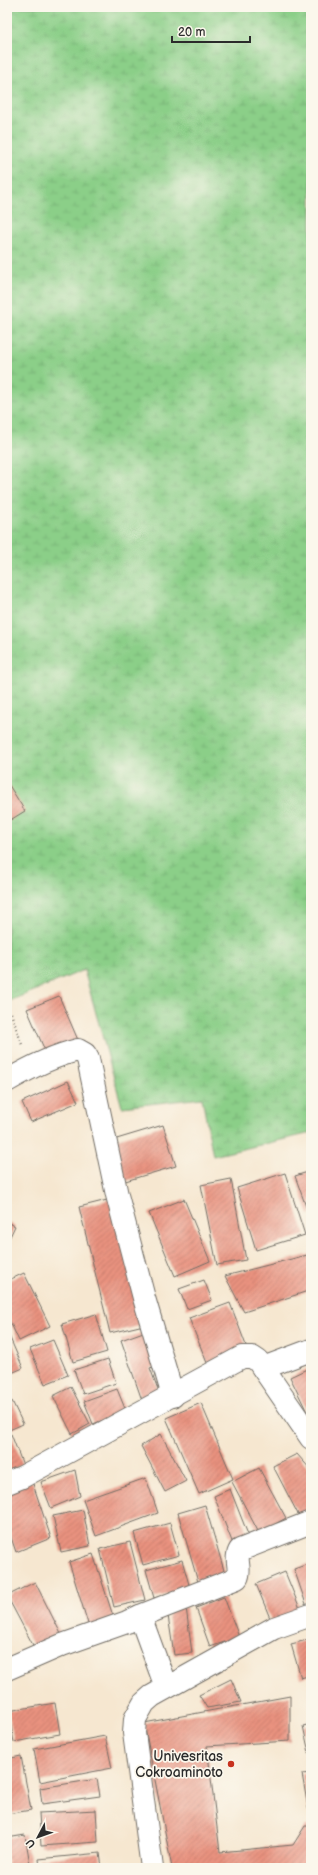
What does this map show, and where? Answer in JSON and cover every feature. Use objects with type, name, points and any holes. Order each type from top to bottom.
[{"type":"street","points":[[7,1081],[30,1068],[78,1050],[84,1054],[88,1060],[117,1195],[144,1298],[173,1396]]},
{"type":"street","points":[[263,1368],[311,1350]]},
{"type":"street","points":[[7,1483],[173,1396],[242,1357],[252,1357],[263,1368],[311,1438]]},
{"type":"street","points":[[7,1669],[62,1645],[127,1622],[236,1578],[239,1569],[237,1557],[240,1550],[311,1522]]},
{"type":"street","points":[[152,1868],[134,1726],[135,1719],[144,1703],[166,1687],[274,1628],[311,1615]]},
{"type":"street","points":[[140,1616],[166,1687]]},
{"type":"path","points":[[11,1013],[30,1068]]},
{"type":"green space","points":[[7,7],[311,7],[311,1133],[213,1156],[202,1098],[122,1107],[84,970],[7,1002]]},
{"type":"building","points":[[7,782],[25,811],[7,822]]},
{"type":"building","points":[[59,996],[78,1040],[46,1053],[27,1009]]},
{"type":"building","points":[[68,1081],[78,1102],[31,1122],[22,1102]]},
{"type":"building","points":[[163,1125],[176,1166],[122,1182],[110,1141]]},
{"type":"building","points":[[311,1171],[311,1214],[309,1215],[295,1176]]},
{"type":"building","points":[[285,1173],[305,1235],[256,1250],[237,1188]]},
{"type":"building","points":[[231,1179],[246,1260],[217,1265],[201,1185]]},
{"type":"building","points":[[111,1199],[144,1325],[110,1333],[79,1207]]},
{"type":"building","points":[[184,1199],[210,1261],[175,1276],[149,1213]]},
{"type":"building","points":[[7,1222],[15,1226],[7,1243]]},
{"type":"building","points":[[311,1254],[311,1290],[244,1312],[225,1276]]},
{"type":"building","points":[[24,1273],[50,1326],[19,1341],[7,1315],[7,1281]]},
{"type":"building","points":[[204,1280],[212,1300],[187,1309],[179,1289]]},
{"type":"building","points":[[230,1303],[247,1348],[207,1363],[189,1318]]},
{"type":"building","points":[[96,1314],[107,1352],[73,1362],[62,1324]]},
{"type":"building","points":[[149,1330],[161,1364],[150,1368],[162,1400],[144,1406],[121,1340]]},
{"type":"building","points":[[7,1331],[23,1368],[7,1375]]},
{"type":"building","points":[[53,1340],[68,1375],[45,1384],[30,1349]]},
{"type":"building","points":[[108,1359],[116,1383],[83,1394],[74,1370]]},
{"type":"building","points":[[311,1367],[311,1420],[290,1377]]},
{"type":"building","points":[[71,1387],[90,1424],[72,1434],[53,1396]]},
{"type":"building","points":[[117,1389],[126,1411],[93,1424],[84,1401]]},
{"type":"building","points":[[12,1401],[23,1424],[7,1431],[7,1403]]},
{"type":"building","points":[[201,1403],[233,1479],[199,1494],[166,1418]]},
{"type":"building","points":[[11,1434],[23,1465],[7,1472],[7,1435]]},
{"type":"building","points":[[161,1434],[186,1481],[165,1492],[141,1446]]},
{"type":"building","points":[[297,1454],[311,1470],[311,1510],[300,1518],[273,1466]]},
{"type":"building","points":[[259,1468],[286,1518],[259,1533],[232,1482]]},
{"type":"building","points":[[75,1470],[80,1496],[51,1508],[41,1482]]},
{"type":"building","points":[[146,1478],[158,1513],[96,1536],[83,1500]]},
{"type":"building","points":[[32,1481],[51,1538],[16,1552],[7,1526],[7,1492]]},
{"type":"building","points":[[230,1489],[249,1537],[233,1544],[214,1496]]},
{"type":"building","points":[[205,1505],[225,1574],[198,1582],[178,1513]]},
{"type":"building","points":[[83,1510],[90,1546],[61,1552],[53,1516]]},
{"type":"building","points":[[170,1523],[179,1555],[143,1565],[134,1533]]},
{"type":"building","points":[[130,1542],[145,1600],[114,1607],[100,1549]]},
{"type":"building","points":[[93,1554],[114,1619],[89,1627],[69,1562]]},
{"type":"building","points":[[182,1560],[190,1588],[154,1598],[146,1570]]},
{"type":"building","points":[[311,1563],[311,1609],[308,1610],[294,1569]]},
{"type":"building","points":[[285,1572],[301,1611],[272,1623],[256,1584]]},
{"type":"building","points":[[35,1582],[61,1634],[34,1647],[7,1596]]},
{"type":"building","points":[[224,1597],[239,1637],[210,1647],[196,1608]]},
{"type":"building","points":[[186,1607],[192,1653],[174,1655],[167,1609]]},
{"type":"building","points":[[311,1639],[311,1675],[301,1678],[291,1644]]},
{"type":"building","points":[[231,1679],[241,1702],[207,1708],[199,1695]]},
{"type":"building","points":[[290,1696],[290,1741],[207,1746],[220,1852],[293,1845],[305,1826],[311,1826],[311,1868],[172,1868],[144,1723]]},
{"type":"building","points":[[55,1703],[60,1734],[14,1742],[8,1711]]},
{"type":"building","points":[[311,1724],[311,1757],[310,1757],[303,1726]]},
{"type":"building","points":[[105,1736],[112,1768],[40,1782],[34,1749]]},
{"type":"building","points":[[21,1756],[31,1810],[7,1814],[7,1759]]},
{"type":"building","points":[[311,1773],[311,1819],[310,1819],[302,1774]]},
{"type":"building","points":[[97,1779],[100,1796],[42,1804],[40,1788]]},
{"type":"building","points":[[96,1810],[98,1842],[41,1846],[39,1813]]},
{"type":"building","points":[[25,1835],[30,1864],[7,1868],[7,1838]]},
{"type":"building","points":[[100,1853],[102,1868],[40,1868],[39,1859]]},
{"type":"place","name":"Univesritas Cokroaminoto","points":[[231,1764]]}]
